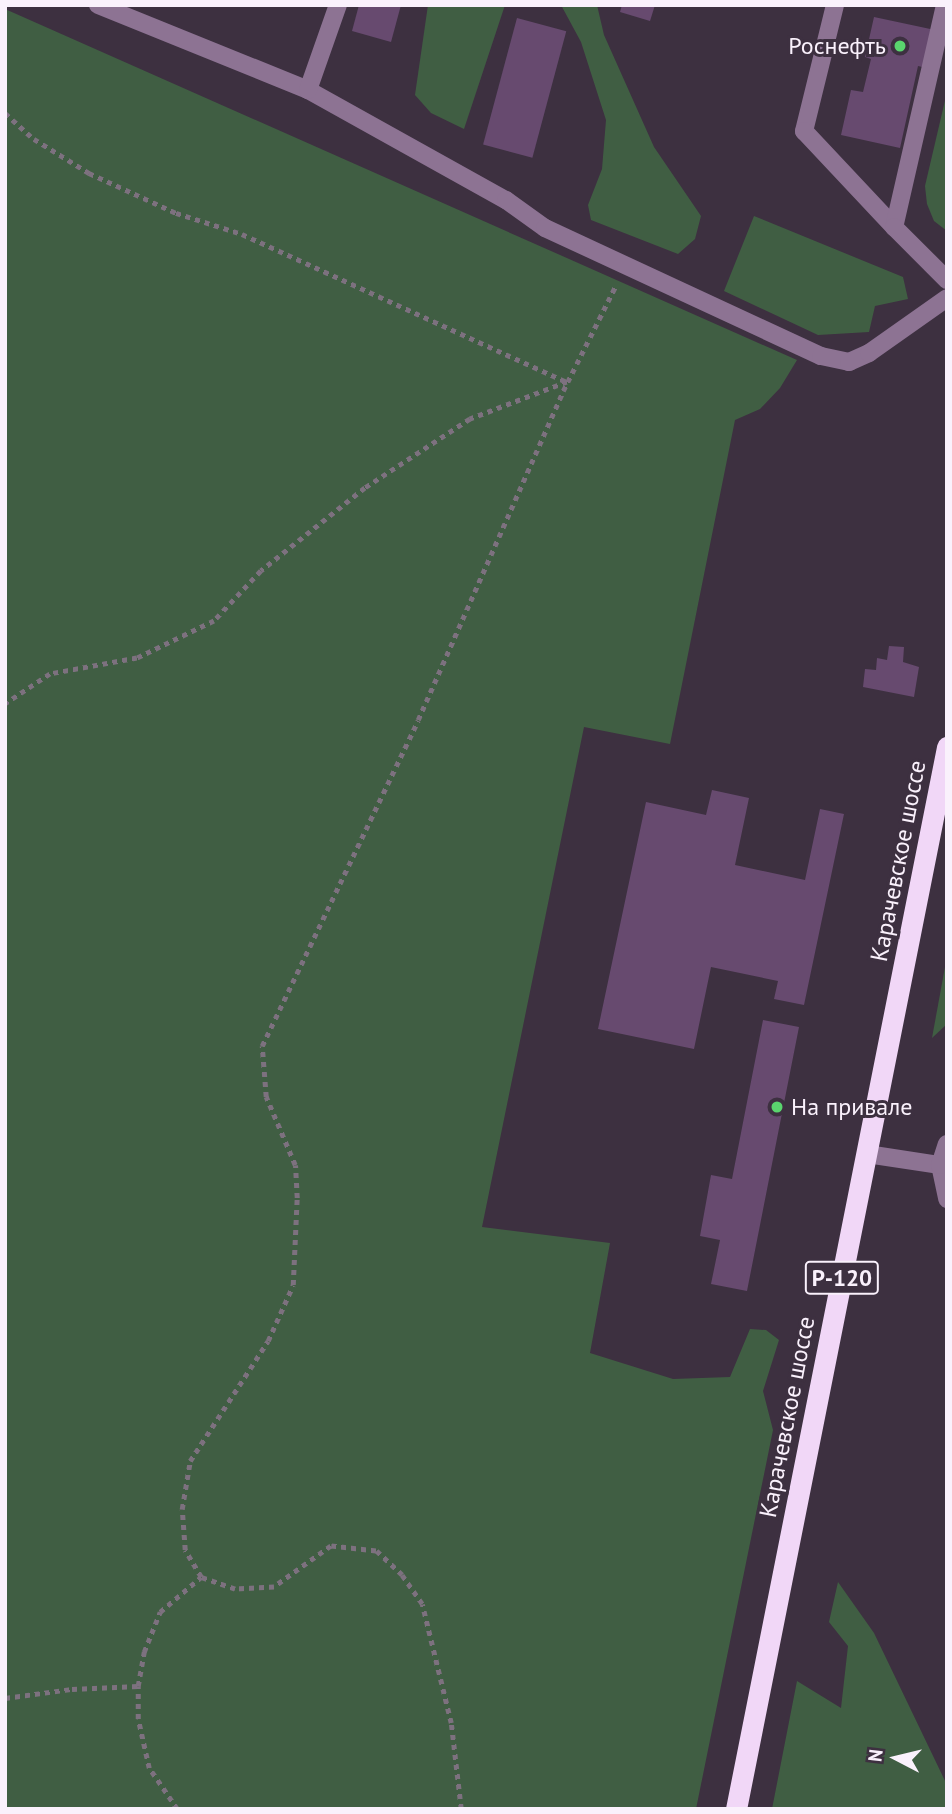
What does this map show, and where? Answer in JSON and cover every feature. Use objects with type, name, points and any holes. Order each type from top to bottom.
[{"type":"highway","name":"Карачевское шоссе","points":[[736,1809],[947,747]]},
{"type":"street","points":[[98,5],[308,90],[506,200],[545,228],[821,356],[849,362],[869,353],[947,298]]},
{"type":"street","points":[[308,90],[338,5]]},
{"type":"street","points":[[835,5],[804,131],[947,280]]},
{"type":"street","points":[[894,227],[945,5]]},
{"type":"street","points":[[947,1144],[940,1165],[947,1199]]},
{"type":"street","points":[[867,1154],[940,1165]]},
{"type":"path","points":[[5,113],[34,139],[89,173],[176,213],[242,234],[567,382]]},
{"type":"path","points":[[461,1809],[451,1723],[422,1604],[402,1575],[376,1551],[331,1546],[274,1587],[235,1589],[201,1577],[185,1550],[181,1508],[190,1461],[268,1341],[293,1286],[298,1198],[295,1164],[266,1097],[262,1046],[418,720],[567,382],[626,265]]},
{"type":"path","points":[[5,704],[50,674],[137,658],[214,621],[261,570],[365,488],[470,419],[567,382]]},
{"type":"path","points":[[177,1809],[149,1768],[138,1719],[138,1686],[144,1652],[160,1612],[201,1577]]},
{"type":"path","points":[[5,1698],[72,1689],[138,1686]]},
{"type":"green space","points":[[428,5],[505,5],[464,129],[431,113],[415,95]]},
{"type":"green space","points":[[561,5],[597,5],[604,35],[654,147],[701,216],[695,239],[678,254],[591,220],[588,205],[602,169],[606,120],[581,42]]},
{"type":"green space","points":[[5,9],[797,360],[780,388],[760,409],[735,420],[670,744],[584,727],[482,1227],[610,1243],[590,1353],[673,1379],[730,1377],[750,1329],[766,1330],[779,1340],[763,1391],[773,1430],[696,1809],[5,1809]]},
{"type":"green space","points":[[947,92],[947,231],[934,221],[927,204],[925,186]]},
{"type":"green space","points":[[754,216],[903,277],[908,299],[875,306],[869,332],[818,335],[724,291]]},
{"type":"green space","points":[[947,956],[947,1024],[932,1038]]},
{"type":"green space","points":[[838,1582],[874,1633],[947,1785],[947,1809],[772,1809],[797,1681],[841,1708],[848,1646],[829,1622]]},
{"type":"building","points":[[359,5],[401,5],[391,42],[352,31]]},
{"type":"building","points":[[622,5],[655,5],[650,21],[620,12]]},
{"type":"building","points":[[874,17],[935,30],[927,68],[918,66],[900,148],[841,135],[851,90],[863,92],[871,59],[865,57]]},
{"type":"building","points":[[517,18],[566,31],[532,158],[483,145]]},
{"type":"building","points":[[889,646],[904,647],[903,662],[919,667],[914,697],[863,687],[865,669],[876,670],[877,658],[887,660]]},
{"type":"building","points":[[712,790],[749,798],[735,865],[805,880],[820,809],[844,814],[804,1005],[774,999],[778,981],[711,967],[694,1049],[598,1029],[646,802],[706,815]]},
{"type":"building","points":[[763,1020],[799,1027],[747,1291],[711,1284],[720,1240],[700,1236],[711,1175],[732,1179]]},
{"type":"place","name":"Роснефть","points":[[900,46]]},
{"type":"place","name":"На привале","points":[[777,1107]]}]
